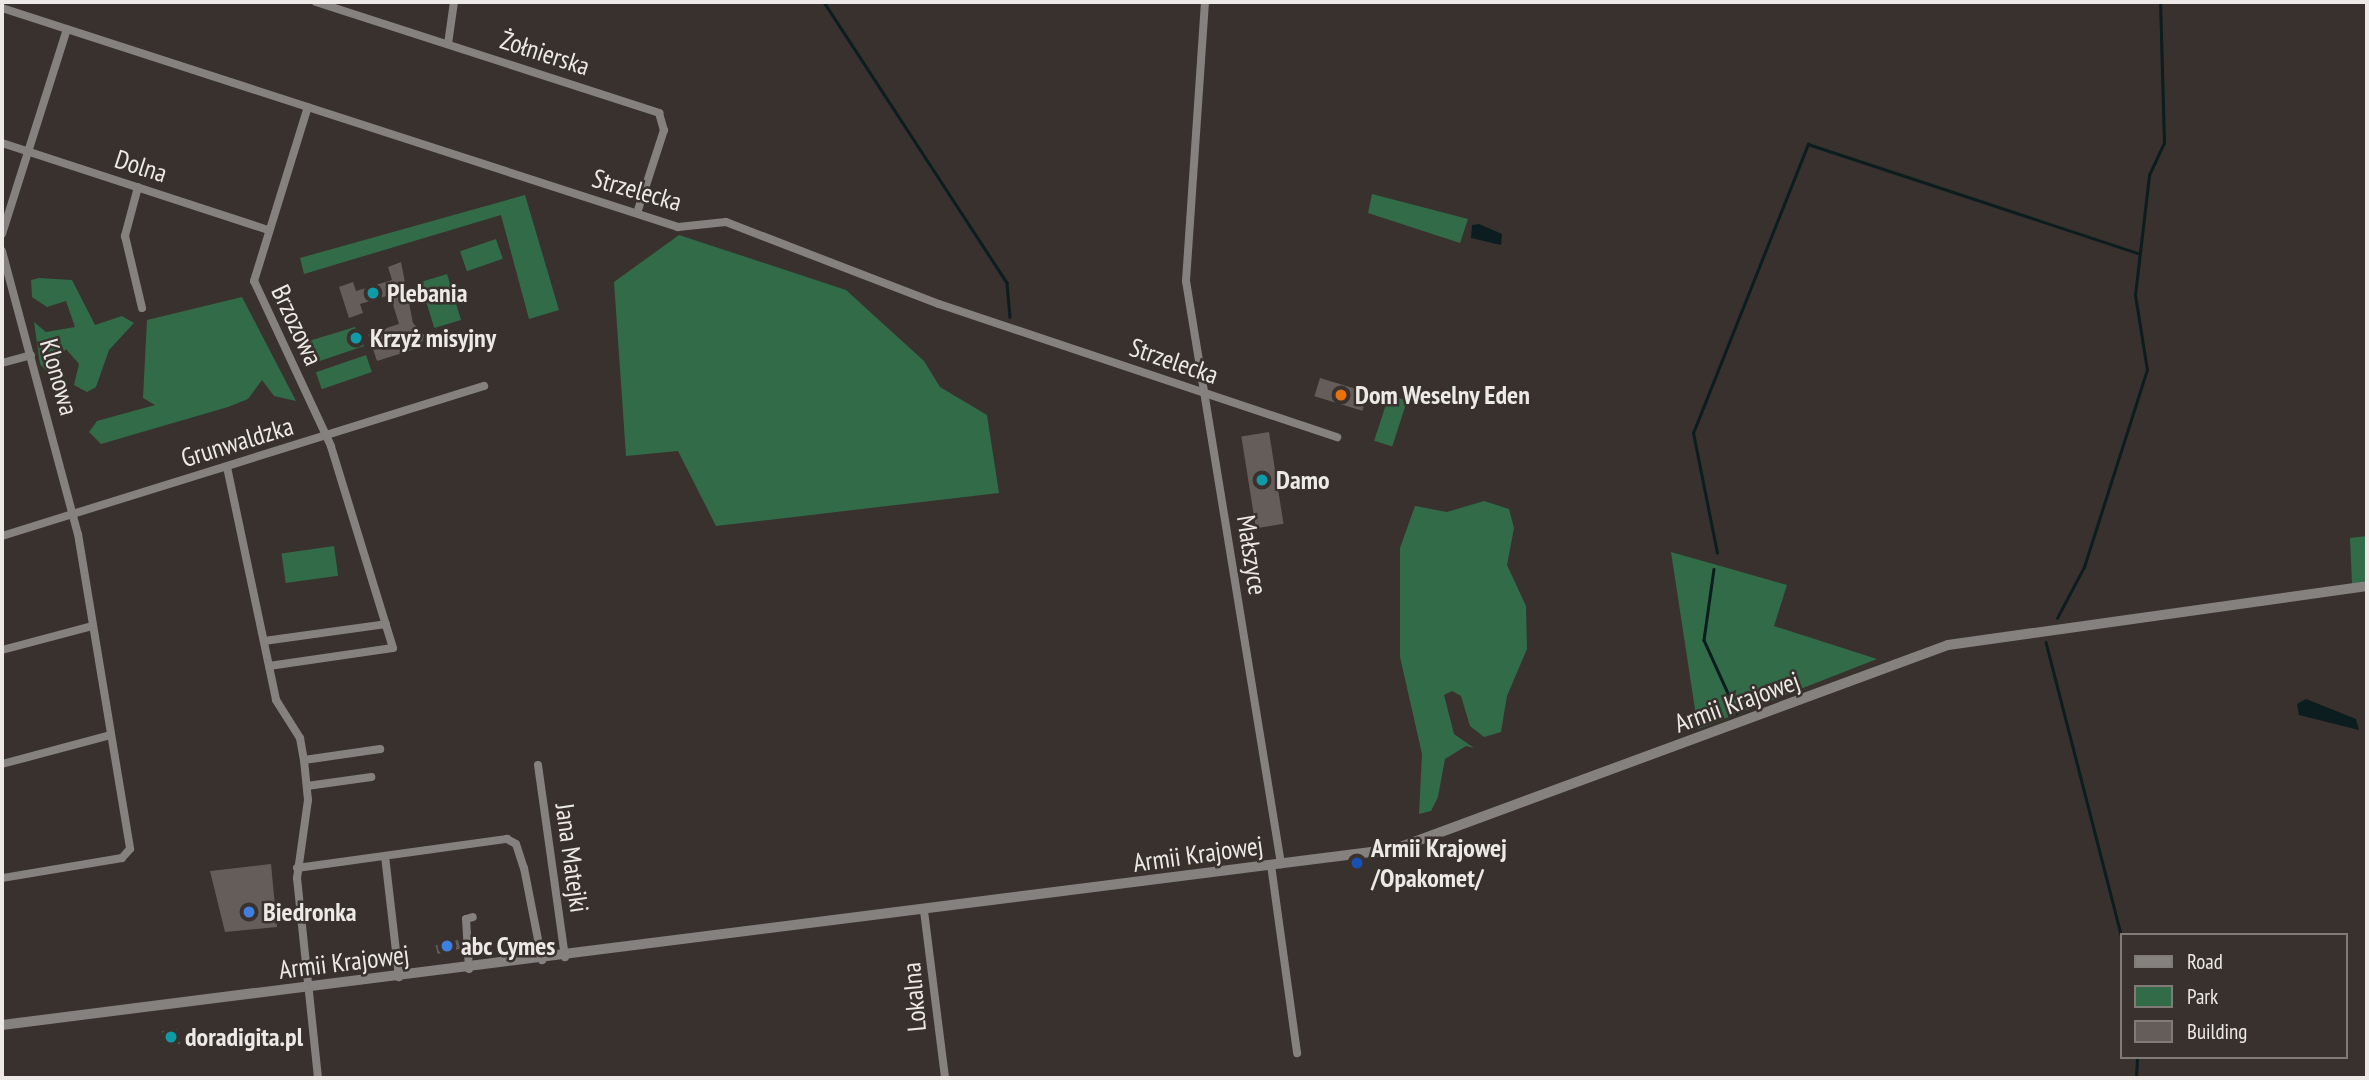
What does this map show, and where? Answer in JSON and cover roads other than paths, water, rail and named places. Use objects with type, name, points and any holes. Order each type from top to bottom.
[{"type":"street","name":"Żołnierska","points":[[317,2],[659,113],[664,130],[637,213]]},
{"type":"street","points":[[447,44],[454,2]]},
{"type":"street","name":"Małszyce","points":[[1205,2],[1185,261],[1276,865],[1297,1053]]},
{"type":"street","name":"Strzelecka","points":[[2,8],[677,227],[726,222],[905,292],[1337,437]]},
{"type":"street","points":[[2,234],[67,29]]},
{"type":"street","name":"Brzozowa","points":[[269,666],[393,649],[326,437],[254,281],[308,107]]},
{"type":"street","name":"Dolna","points":[[2,143],[268,230]]},
{"type":"street","points":[[138,187],[125,236],[142,308]]},
{"type":"street","name":"Klonowa","points":[[2,251],[73,514],[127,855],[2,878]]},
{"type":"street","points":[[2,363],[31,355]]},
{"type":"street","name":"Grunwaldzka","points":[[2,536],[484,386]]},
{"type":"street","points":[[227,467],[276,700],[300,738],[304,760],[307,786],[297,868],[318,1078]]},
{"type":"street","name":"Armii Krajowej","points":[[2,1025],[924,912],[1414,845],[1939,648],[2367,586]]},
{"type":"street","points":[[264,641],[386,624]]},
{"type":"street","points":[[2,650],[92,626]]},
{"type":"street","points":[[2,764],[110,735]]},
{"type":"street","points":[[304,760],[380,749]]},
{"type":"street","name":"Jana Matejki","points":[[538,765],[565,957]]},
{"type":"street","points":[[307,786],[372,777]]},
{"type":"street","points":[[297,868],[507,839],[516,844],[542,960]]},
{"type":"street","points":[[385,856],[399,977]]},
{"type":"street","name":"Lokalna","points":[[924,912],[945,1078]]},
{"type":"street","points":[[469,969],[466,919],[473,917]]},
{"type":"waterway","points":[[824,2],[1007,283],[1010,317]]},
{"type":"waterway","points":[[2057,618],[2084,567],[2147,370],[2135,295],[2149,175],[2164,143],[2160,2]]},
{"type":"waterway","points":[[1717,553],[1693,433],[1808,144],[2138,253]]},
{"type":"waterway","points":[[1714,569],[1704,640],[1737,713]]},
{"type":"waterway","points":[[2046,642],[2121,933]]},
{"type":"waterway","points":[[2136,1078],[2137,1059]]},
{"type":"place","name":"Plebania","points":[[373,293]]},
{"type":"place","name":"Krzyż misyjny","points":[[356,338]]},
{"type":"place","name":"Dom Weselny Eden","points":[[1341,395]]},
{"type":"place","name":"Damo","points":[[1262,480]]},
{"type":"place","name":"Armii Krajowej /Opakomet/","points":[[1357,863]]},
{"type":"place","name":"Biedronka","points":[[249,912]]},
{"type":"place","name":"abc Cymes","points":[[447,946]]},
{"type":"place","name":"doradigita.pl","points":[[171,1037]]}]
